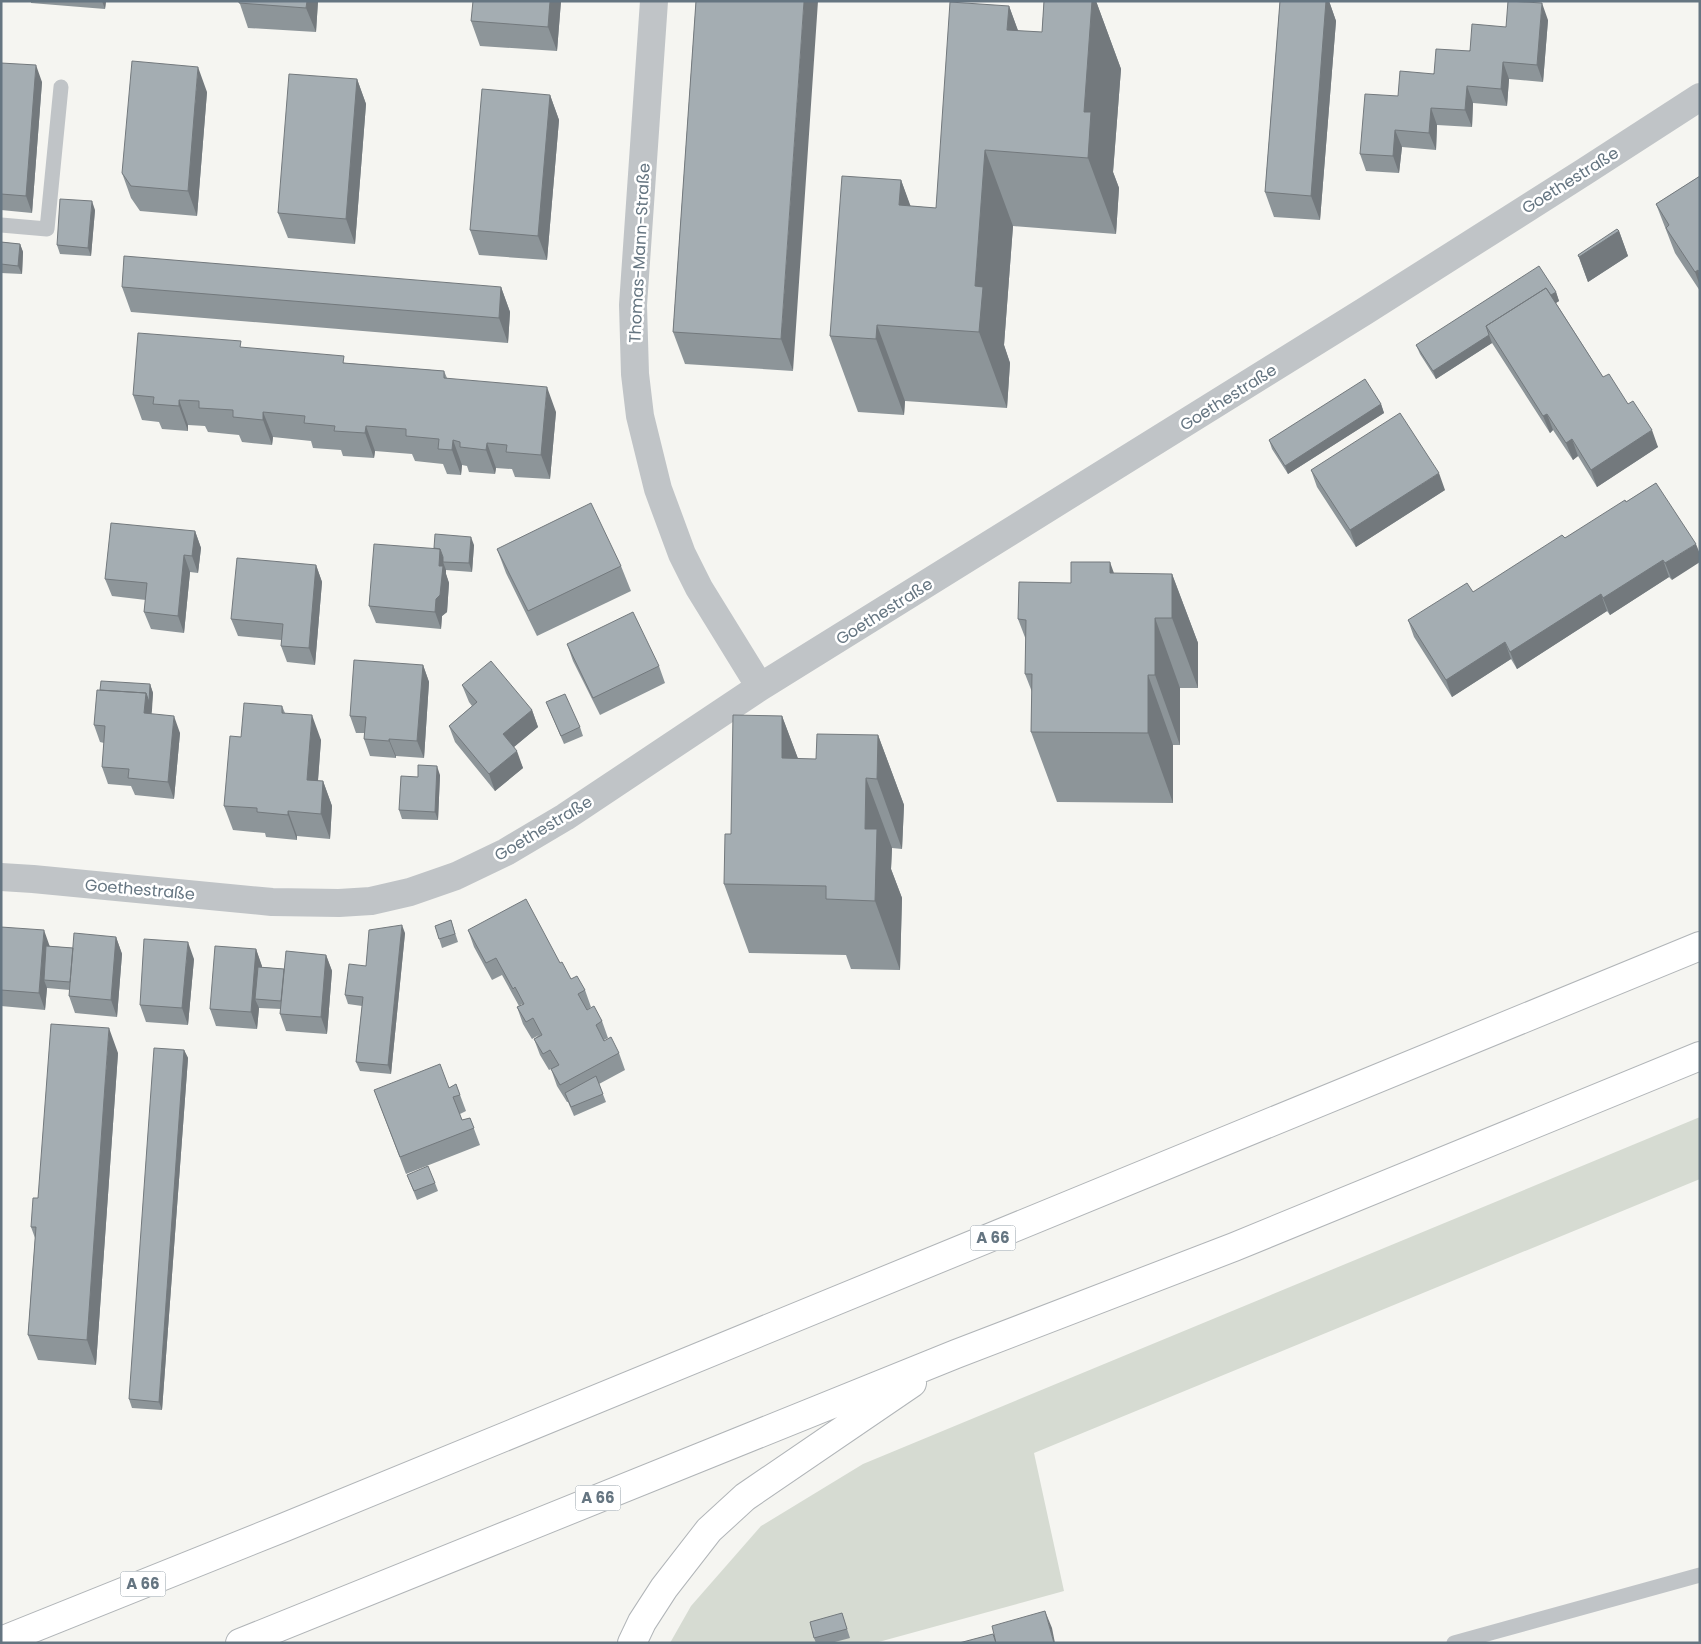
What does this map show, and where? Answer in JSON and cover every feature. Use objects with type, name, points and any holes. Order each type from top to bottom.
[{"type":"highway","name":"A 66","points":[[1,1641],[359,1497],[1700,946]]},
{"type":"highway","name":"A 66","points":[[240,1643],[956,1354],[1234,1247],[1700,1056]]},
{"type":"highway","points":[[632,1643],[642,1622],[680,1567],[709,1530],[745,1497],[956,1354]]},
{"type":"street","name":"Thomas-Mann-Straße","points":[[654,1],[633,305],[635,374],[640,416],[658,489],[682,554],[700,588],[760,688]]},
{"type":"street","name":"Goethestraße","points":[[1,877],[296,903],[371,901],[410,892],[456,876],[506,852],[565,817],[760,688],[1381,300],[1700,97]]},
{"type":"lane","points":[[1,225],[47,229],[61,87]]},
{"type":"lane","points":[[1454,1643],[1700,1576]]},
{"type":"shaded area","points":[[1700,1117],[1700,1179],[1034,1453],[1064,1591],[875,1643],[670,1643],[691,1606],[761,1526],[863,1464]]},
{"type":"building","points":[[239,1],[307,1],[306,8],[239,3]]},
{"type":"building","points":[[473,1],[550,1],[548,27],[471,21]]},
{"type":"building","points":[[696,1],[804,1],[781,339],[673,332]]},
{"type":"building","points":[[1044,1],[1092,1],[1084,112],[1091,112],[1088,158],[985,150],[975,286],[983,287],[979,332],[877,325],[876,339],[830,336],[842,176],[901,180],[899,205],[936,208],[950,2],[1009,6],[1007,30],[1042,32]]},
{"type":"building","points":[[1280,1],[1326,1],[1311,196],[1265,192]]},
{"type":"building","points":[[1508,1],[1542,3],[1537,65],[1503,62],[1501,89],[1467,86],[1465,110],[1431,108],[1429,133],[1395,130],[1393,156],[1360,154],[1365,94],[1398,96],[1400,71],[1434,74],[1436,49],[1470,51],[1472,24],[1506,27]]},
{"type":"building","points":[[132,61],[198,67],[188,191],[131,186],[122,173]]},
{"type":"building","points":[[1,63],[36,65],[26,196],[1,194]]},
{"type":"building","points":[[289,74],[357,79],[346,219],[278,213]]},
{"type":"building","points":[[482,89],[550,95],[538,236],[470,230]]},
{"type":"building","points":[[1700,176],[1700,273],[1698,270],[1695,272],[1666,228],[1669,225],[1656,204]]},
{"type":"building","points":[[60,199],[92,201],[88,248],[57,245]]},
{"type":"building","points":[[1617,229],[1619,231],[1579,257],[1578,255]]},
{"type":"building","points":[[1,242],[20,244],[18,266],[1,264]]},
{"type":"building","points":[[124,256],[501,287],[499,318],[122,287]]},
{"type":"building","points":[[1539,266],[1556,292],[1551,295],[1546,288],[1486,326],[1489,335],[1433,371],[1416,345]]},
{"type":"building","points":[[1546,288],[1603,377],[1609,374],[1628,404],[1633,401],[1652,430],[1591,470],[1572,439],[1566,443],[1547,414],[1543,416],[1486,326]]},
{"type":"building","points":[[138,333],[241,341],[240,347],[344,356],[343,363],[444,371],[444,378],[547,387],[541,455],[506,452],[507,445],[487,443],[486,450],[460,447],[460,442],[453,440],[452,450],[438,449],[439,439],[406,436],[406,429],[366,426],[365,433],[334,431],[335,426],[304,423],[305,416],[263,412],[263,420],[233,417],[233,410],[199,408],[199,401],[179,400],[179,406],[153,404],[154,397],[133,395]]},
{"type":"building","points":[[1365,379],[1381,404],[1285,466],[1269,440]]},
{"type":"building","points":[[1400,413],[1439,473],[1350,530],[1311,470]]},
{"type":"building","points":[[1656,483],[1696,544],[1665,563],[1663,560],[1603,598],[1601,594],[1510,652],[1505,642],[1446,680],[1408,620],[1467,583],[1473,592],[1562,535],[1565,538]]},
{"type":"building","points":[[591,503],[621,566],[528,611],[497,549]]},
{"type":"building","points":[[111,523],[195,531],[192,556],[184,555],[178,616],[144,612],[147,583],[105,579]]},
{"type":"building","points":[[435,534],[471,537],[469,563],[443,562],[440,549],[434,548]]},
{"type":"building","points":[[374,544],[440,549],[439,566],[443,566],[440,595],[436,599],[435,612],[369,606]]},
{"type":"building","points":[[237,558],[316,565],[309,648],[281,646],[283,624],[231,619]]},
{"type":"building","points":[[1071,562],[1110,562],[1110,573],[1172,574],[1172,618],[1155,618],[1155,675],[1148,675],[1148,733],[1031,732],[1032,674],[1025,674],[1026,620],[1018,619],[1019,582],[1071,583]]},
{"type":"building","points":[[633,612],[659,666],[593,698],[567,644]]},
{"type":"building","points":[[354,660],[423,665],[417,741],[364,739],[366,717],[350,716]]},
{"type":"building","points":[[491,661],[532,710],[503,734],[517,751],[489,774],[449,726],[477,702],[462,685]]},
{"type":"building","points":[[101,681],[150,684],[149,702],[146,693],[100,690]]},
{"type":"building","points":[[97,690],[146,693],[144,713],[174,716],[168,782],[128,778],[129,769],[102,767],[105,726],[94,725]]},
{"type":"building","points":[[565,694],[580,727],[561,736],[546,702]]},
{"type":"building","points":[[244,703],[282,706],[282,713],[312,715],[307,780],[323,781],[321,814],[288,811],[288,815],[257,812],[257,808],[224,806],[230,736],[241,737]]},
{"type":"building","points":[[733,715],[782,716],[782,758],[816,759],[817,734],[878,735],[877,779],[866,778],[865,829],[877,829],[875,901],[826,899],[826,886],[724,884],[725,834],[731,834]]},
{"type":"building","points":[[418,765],[437,766],[435,812],[399,810],[401,776],[418,777]]},
{"type":"building","points":[[526,899],[560,963],[562,962],[571,979],[577,976],[585,990],[578,994],[587,1010],[594,1006],[602,1021],[596,1025],[604,1041],[611,1037],[619,1053],[560,1085],[551,1069],[559,1065],[550,1050],[543,1054],[534,1039],[542,1035],[533,1018],[526,1022],[517,1007],[524,1004],[515,987],[513,989],[496,958],[486,963],[468,930]]},
{"type":"building","points":[[451,920],[455,934],[439,939],[435,926]]},
{"type":"building","points":[[402,925],[388,1065],[356,1062],[363,997],[345,995],[349,964],[366,966],[369,930]]},
{"type":"building","points":[[1,927],[44,930],[39,993],[1,990]]},
{"type":"building","points":[[74,933],[116,937],[111,1000],[69,996]]},
{"type":"building","points":[[144,939],[188,942],[182,1008],[140,1005]]},
{"type":"building","points":[[46,946],[73,948],[70,982],[44,980]]},
{"type":"building","points":[[215,946],[256,949],[251,1012],[210,1009]]},
{"type":"building","points":[[286,951],[326,955],[321,1017],[280,1014]]},
{"type":"building","points":[[258,967],[284,969],[281,1001],[255,999]]},
{"type":"building","points":[[51,1024],[109,1028],[87,1340],[28,1335],[36,1227],[31,1227],[33,1198],[38,1198]]},
{"type":"building","points":[[154,1048],[184,1050],[159,1402],[129,1399]]},
{"type":"building","points":[[440,1064],[449,1088],[456,1084],[460,1095],[453,1097],[462,1120],[470,1118],[474,1128],[400,1157],[374,1090]]},
{"type":"building","points":[[596,1076],[603,1094],[571,1107],[565,1093]]},
{"type":"building","points":[[428,1166],[435,1183],[414,1191],[407,1175]]},
{"type":"building","points":[[1045,1611],[1054,1643],[996,1643],[992,1626]]},
{"type":"building","points":[[842,1613],[847,1629],[814,1638],[810,1622]]},
{"type":"building","points":[[993,1634],[996,1643],[959,1643]]}]
